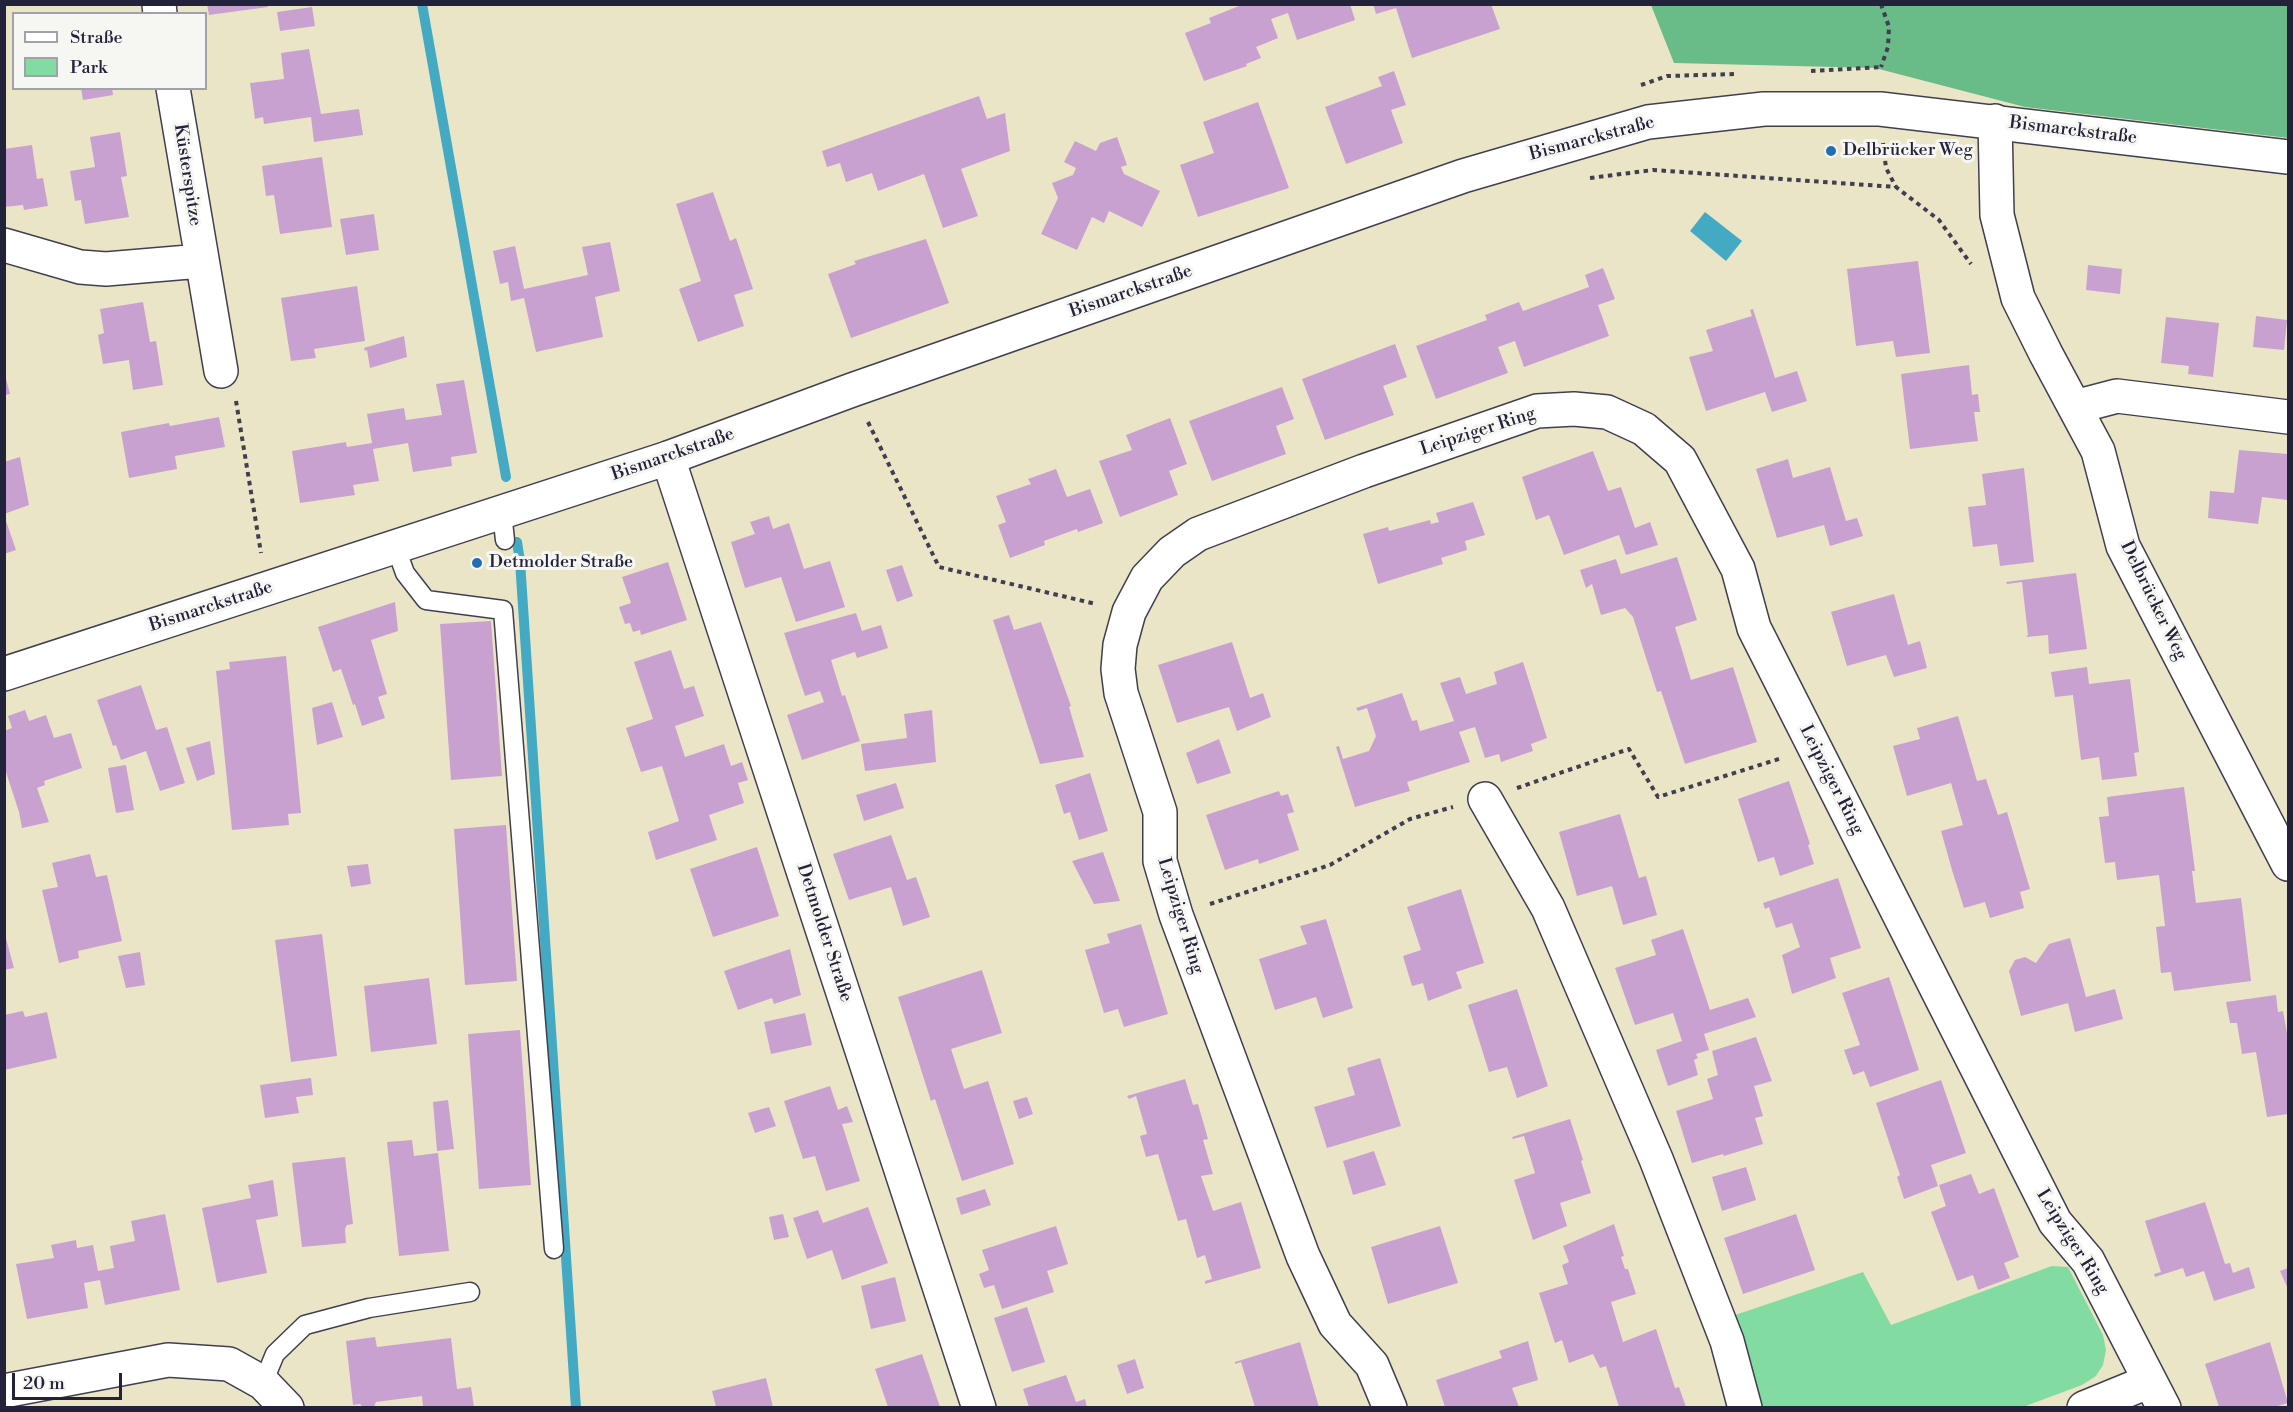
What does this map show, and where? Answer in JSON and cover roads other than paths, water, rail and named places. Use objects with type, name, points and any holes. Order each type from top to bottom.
[{"type":"street","name":"Küsterspitze","points":[[173,90],[201,261],[222,371]]},
{"type":"street","name":"Bismarckstraße","points":[[4,674],[396,548],[503,527],[668,458],[863,386],[1462,176],[1648,122],[1764,109],[1880,109],[2289,157]]},
{"type":"street","name":"Delbrücker Weg","points":[[1995,121],[1997,215],[2018,298],[2098,451],[2123,546],[2289,864]]},
{"type":"street","points":[[4,244],[80,267],[106,269],[201,261]]},
{"type":"street","points":[[2075,407],[2117,396],[2289,417]]},
{"type":"street","name":"Leipziger Ring","points":[[1390,1407],[1372,1365],[1335,1324],[1303,1256],[1176,915],[1160,861],[1160,812],[1120,693],[1118,669],[1120,645],[1129,612],[1147,578],[1172,552],[1198,534],[1364,471],[1537,411],[1574,409],[1607,412],[1644,429],[1680,460],[1738,569],[1754,628],[2055,1222],[2088,1261],[2157,1394],[2084,1407]]},
{"type":"street","name":"Detmolder Straße","points":[[668,458],[980,1407]]},
{"type":"street","points":[[1485,799],[1548,908],[1652,1148],[1727,1341],[1745,1407]]},
{"type":"street","points":[[4,1391],[168,1360],[229,1364],[263,1383],[287,1407]]},
{"type":"lane","points":[[396,548],[405,573],[426,600],[503,610],[554,1249]]},
{"type":"lane","points":[[263,1383],[275,1354],[305,1325],[369,1308],[470,1292]]},
{"type":"water","points":[[1705,212],[1742,241],[1726,261],[1690,231]]},
{"type":"waterway","points":[[422,4],[506,477]]},
{"type":"waterway","points":[[517,542],[576,1408]]},
{"type":"place","name":"Delbrücker Weg","points":[[1831,151]]},
{"type":"place","name":"Detmolder Straße","points":[[477,563]]}]
